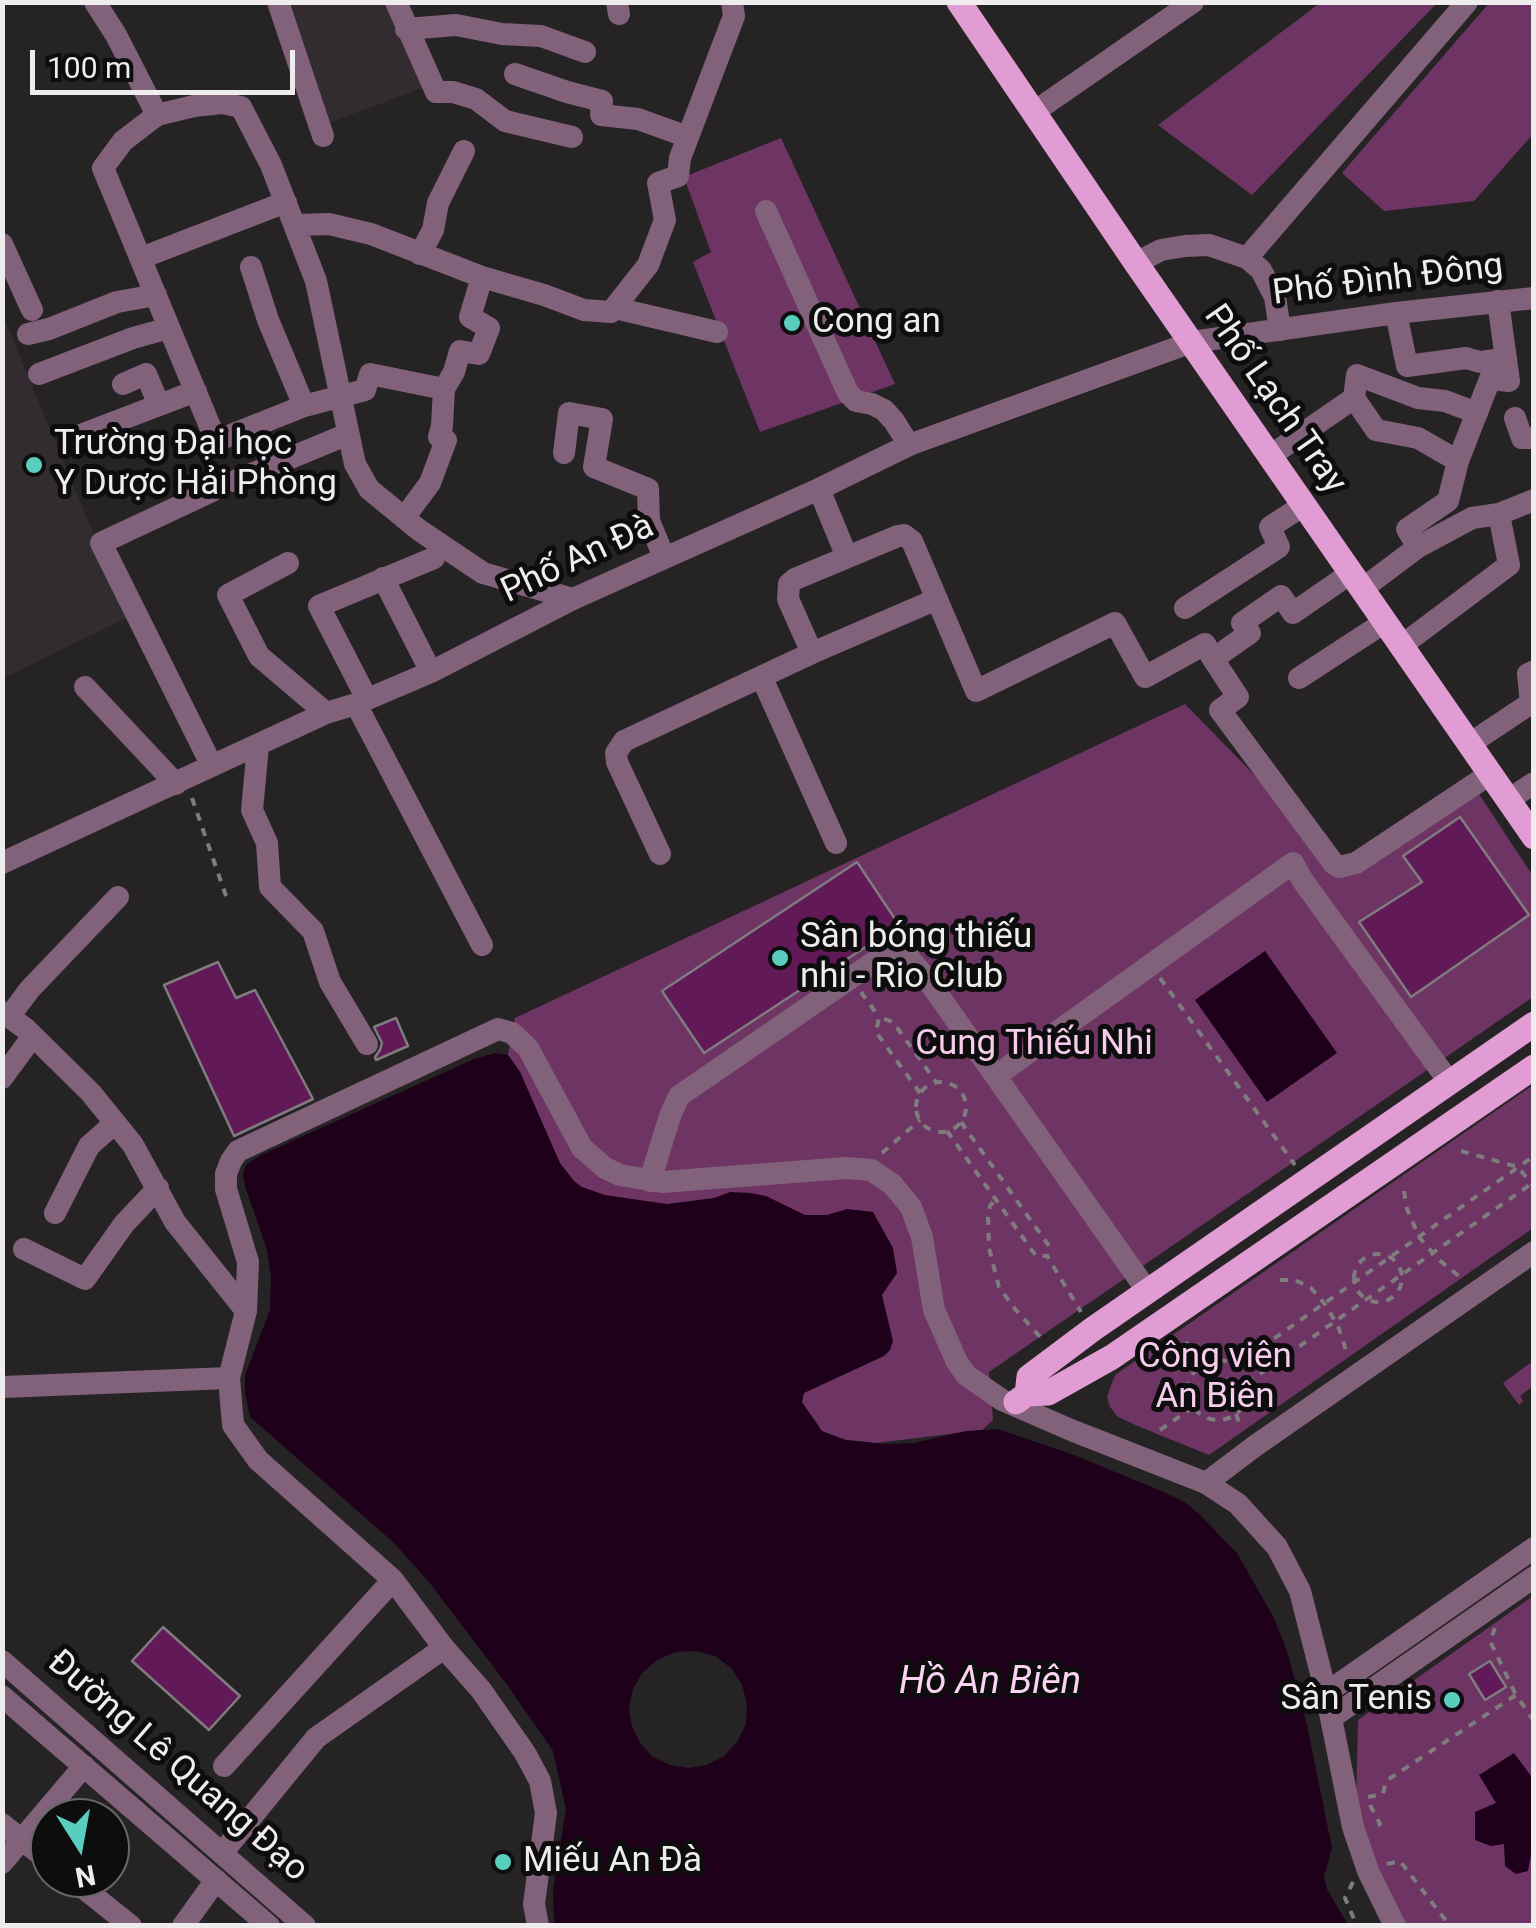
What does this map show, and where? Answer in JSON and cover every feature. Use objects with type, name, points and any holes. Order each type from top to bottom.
[{"type":"main road","name":"Phố Lạch Tray","points":[[959,2],[1534,837]]},
{"type":"main road","points":[[1020,1400],[1030,1377],[1534,1024]]},
{"type":"main road","points":[[1020,1400],[1048,1393],[1112,1358],[1534,1067]]},
{"type":"main road","points":[[1311,1180],[1329,1208]]},
{"type":"street","points":[[95,2],[157,115]]},
{"type":"street","points":[[278,2],[323,136]]},
{"type":"street","points":[[396,2],[436,92],[454,92],[476,100],[505,121],[572,137]]},
{"type":"street","points":[[295,225],[329,224],[372,234],[482,277],[584,310],[611,312],[648,265],[665,220],[658,184],[678,176],[680,158],[734,16],[732,2]]},
{"type":"street","points":[[1034,112],[1193,2]]},
{"type":"street","points":[[1247,258],[1467,2]]},
{"type":"street","points":[[406,29],[456,25],[502,34],[541,36],[585,52]]},
{"type":"street","points":[[515,74],[602,101],[601,116],[638,119],[688,137]]},
{"type":"street","points":[[444,388],[370,374],[365,390],[339,396],[304,406],[216,441],[103,168],[123,141],[157,115],[222,103],[240,107],[271,165],[316,281],[339,396],[348,434],[356,464],[369,490],[484,573],[573,598]]},
{"type":"street","points":[[420,254],[433,230],[438,203],[464,151]]},
{"type":"street","points":[[141,258],[286,202]]},
{"type":"street","points":[[766,210],[848,393],[856,402],[884,410],[909,444]]},
{"type":"street","points":[[2,244],[32,310]]},
{"type":"street","points":[[1136,263],[1161,250],[1185,246],[1209,245],[1247,258],[1260,270],[1275,297],[1280,330]]},
{"type":"street","points":[[251,266],[268,320],[304,406]]},
{"type":"street","points":[[404,518],[430,483],[446,440],[439,437],[444,388],[460,351],[479,354],[489,328],[470,317],[482,277]]},
{"type":"street","points":[[28,334],[117,302],[156,294]]},
{"type":"street","name":"Phố Đình Đông","points":[[1192,342],[1534,298]]},
{"type":"street","points":[[1418,547],[1408,529],[1448,501],[1458,460],[1490,379],[1509,381],[1498,301]]},
{"type":"street","points":[[615,308],[718,332]]},
{"type":"street","points":[[1396,313],[1407,366],[1466,358],[1480,362],[1506,358]]},
{"type":"street","points":[[39,374],[169,328]]},
{"type":"street","name":"Phố An Đà","points":[[4,862],[326,713],[431,672],[573,598],[819,489],[909,444],[1192,342]]},
{"type":"street","points":[[123,384],[146,374],[159,406]]},
{"type":"street","points":[[1458,460],[1418,438],[1376,430],[1354,398],[1356,375],[1418,398],[1445,401],[1477,413]]},
{"type":"street","points":[[70,438],[196,392]]},
{"type":"street","points":[[1270,456],[1354,398]]},
{"type":"street","points":[[564,453],[569,412],[602,419],[594,467],[648,488],[650,521],[664,557]]},
{"type":"street","points":[[1515,418],[1522,438],[1534,438]]},
{"type":"street","points":[[235,482],[348,434]]},
{"type":"street","points":[[819,489],[847,557]]},
{"type":"street","points":[[212,491],[100,542],[212,766]]},
{"type":"street","points":[[1213,659],[1250,634],[1242,623],[1281,596],[1293,614],[1472,518],[1499,514],[1534,500]]},
{"type":"street","points":[[1185,608],[1279,547],[1270,527],[1304,506]]},
{"type":"street","points":[[1401,646],[1509,564],[1499,514]]},
{"type":"street","points":[[812,654],[788,599],[789,584],[898,536],[910,537],[976,691],[1115,624],[1145,677],[1204,644],[1238,697],[1220,710],[1338,866],[1356,864],[1490,774]]},
{"type":"street","points":[[434,558],[319,606],[361,701],[482,944]]},
{"type":"street","points":[[288,563],[228,594],[259,656],[326,713]]},
{"type":"street","points":[[383,578],[431,672]]},
{"type":"street","points":[[660,854],[617,762],[616,753],[624,741],[937,599]]},
{"type":"street","points":[[1299,678],[1385,622]]},
{"type":"street","points":[[1471,744],[1531,703],[1528,674],[1534,671]]},
{"type":"street","points":[[762,678],[836,843]]},
{"type":"street","points":[[85,688],[181,781]]},
{"type":"street","points":[[258,746],[252,810],[267,843],[270,887],[312,931],[330,982],[366,1044]]},
{"type":"street","points":[[1508,800],[1534,784]]},
{"type":"street","points":[[997,1075],[1293,862],[1450,1083]]},
{"type":"street","points":[[118,898],[6,1015],[91,1093],[133,1145],[175,1222],[246,1311]]},
{"type":"street","points":[[650,1180],[679,1096],[894,949],[916,964],[1148,1292]]},
{"type":"street","points":[[538,1926],[534,1904],[546,1813],[540,1781],[526,1753],[393,1580],[258,1460],[233,1425],[229,1378],[246,1311],[248,1262],[226,1189],[230,1161],[248,1144],[498,1030],[512,1034],[528,1048],[582,1148],[611,1171],[662,1182],[846,1168],[871,1170],[892,1184],[912,1208],[922,1237],[934,1310],[966,1376],[1020,1400],[1071,1430],[1206,1484],[1238,1504],[1277,1547],[1300,1591],[1353,1826],[1368,1871],[1395,1926]]},
{"type":"street","points":[[2,1078],[33,1036]]},
{"type":"street","points":[[55,1213],[89,1146],[115,1123]]},
{"type":"street","points":[[24,1249],[84,1280],[124,1224],[158,1188]]},
{"type":"street","points":[[1206,1484],[1534,1252]]},
{"type":"street","points":[[2,1387],[229,1378]]},
{"type":"street","points":[[1326,1693],[1483,1609],[1534,1548]]},
{"type":"street","points":[[1331,1718],[1534,1576]]},
{"type":"street","points":[[224,1766],[393,1580]]},
{"type":"street","points":[[222,1853],[316,1738],[444,1648]]},
{"type":"street","name":"Đường Lê Quang Đạo","points":[[2,1661],[305,1926]]},
{"type":"street","name":"Đường Lê Quang Đạo","points":[[2,1696],[269,1926]]},
{"type":"street","points":[[2,1863],[84,1766]]},
{"type":"street","points":[[2,1824],[30,1846]]},
{"type":"street","points":[[183,1926],[216,1880]]},
{"type":"street","points":[[96,1898],[131,1926]]},
{"type":"path","points":[[181,781],[226,896]]},
{"type":"path","points":[[1158,974],[1292,1163],[1311,1180]]},
{"type":"path","points":[[860,990],[878,1016],[893,1022],[936,1082]]},
{"type":"path","points":[[878,1016],[876,1032],[920,1093]]},
{"type":"path","points":[[948,1083],[961,1092],[966,1107],[961,1122],[947,1131],[930,1130],[920,1120],[916,1110],[926,1086],[948,1083]]},
{"type":"path","points":[[961,1092],[970,1085]]},
{"type":"path","points":[[876,1158],[920,1120]]},
{"type":"path","points":[[961,1122],[1049,1246],[1047,1256],[1081,1312]]},
{"type":"path","points":[[947,1131],[1036,1256],[1047,1256]]},
{"type":"path","points":[[1247,1383],[1533,1184],[1518,1167],[1461,1151]]},
{"type":"path","points":[[1235,1366],[1534,1156]]},
{"type":"path","points":[[1404,1191],[1419,1236],[1460,1277]]},
{"type":"path","points":[[994,1200],[988,1217],[989,1248],[999,1287],[1042,1339]]},
{"type":"path","points":[[1375,1254],[1390,1257],[1398,1264],[1402,1276],[1394,1296],[1381,1302],[1366,1299],[1354,1282],[1356,1267],[1375,1254]]},
{"type":"path","points":[[1280,1280],[1295,1280],[1311,1288],[1335,1321],[1348,1356]]},
{"type":"path","points":[[1186,1342],[1202,1365]]},
{"type":"path","points":[[1222,1360],[1235,1366],[1246,1378],[1248,1398],[1244,1407],[1228,1419],[1208,1419],[1189,1399],[1190,1380],[1202,1365],[1211,1361],[1222,1360]]},
{"type":"path","points":[[1160,1430],[1194,1408]]},
{"type":"path","points":[[1236,1414],[1241,1428]]},
{"type":"path","points":[[1483,1609],[1490,1640],[1516,1695],[1534,1721]]},
{"type":"path","points":[[1370,1838],[1380,1824],[1366,1798],[1383,1794],[1386,1782],[1516,1695]]},
{"type":"path","points":[[1381,1863],[1400,1861],[1450,1926]]},
{"type":"path","points":[[1356,1878],[1344,1898],[1357,1926]]},
{"type":"shaded area","points":[[272,3],[386,3],[423,88],[320,126]]},
{"type":"shaded area","name":"Trường Đại học Y Dược Hải Phòng","points":[[2,313],[128,617],[3,679],[2,679]]},
{"type":"green space","points":[[1490,2],[1533,3],[1533,134],[1474,201],[1384,211],[1342,173]]},
{"type":"green space","points":[[1320,3],[1437,3],[1252,195],[1158,125]]},
{"type":"green space","name":"Cong an","points":[[781,138],[895,384],[760,432],[693,262],[711,252],[684,177]]},
{"type":"green space","name":"Cung Thiếu Nhi","points":[[1185,704],[1344,867],[1473,785],[1533,876],[1533,997],[989,1372],[993,1420],[982,1430],[876,1443],[809,1436],[670,1218],[570,1188],[520,1072],[508,1055],[515,1018]]},
{"type":"green space","name":"Công viên An Biên","points":[[1533,1085],[1533,1228],[1209,1455],[1118,1417],[1110,1407],[1107,1397],[1115,1375]]},
{"type":"green space","points":[[1533,1361],[1533,1386],[1520,1396],[1523,1401],[1519,1405],[1503,1383]]},
{"type":"green space","points":[[1533,1596],[1533,1925],[1401,1925],[1369,1862],[1356,1806],[1358,1720]]},
{"type":"water","points":[[1265,951],[1337,1053],[1267,1102],[1195,1000]]},
{"type":"water","name":"Hồ An Biên","points":[[495,1053],[508,1055],[520,1072],[560,1163],[582,1187],[605,1195],[667,1204],[730,1192],[766,1196],[805,1215],[827,1215],[847,1209],[873,1212],[893,1248],[897,1273],[882,1295],[893,1341],[884,1356],[804,1393],[802,1402],[822,1431],[846,1440],[884,1444],[998,1429],[1159,1490],[1199,1514],[1237,1553],[1274,1618],[1287,1651],[1307,1725],[1332,1848],[1324,1877],[1348,1925],[554,1925],[553,1889],[566,1809],[553,1751],[429,1582],[393,1542],[250,1417],[245,1393],[245,1375],[270,1310],[271,1277],[267,1250],[245,1186],[246,1165],[474,1059]],"holes":[[[676,1652],[715,1656],[731,1668],[742,1685],[747,1704],[746,1724],[737,1742],[724,1756],[707,1765],[688,1768],[653,1757],[640,1743],[629,1708],[642,1673],[657,1660]]]},
{"type":"water","points":[[1514,1753],[1534,1780],[1533,1856],[1528,1871],[1516,1874],[1505,1866],[1504,1844],[1491,1846],[1475,1840],[1475,1812],[1496,1803],[1479,1775]]},
{"type":"building","points":[[1460,817],[1529,915],[1411,997],[1359,922],[1422,882],[1403,856]]},
{"type":"building","name":"Sân bóng thiếu nhi - Rio Club","points":[[857,862],[899,925],[704,1053],[662,991]]},
{"type":"building","points":[[218,962],[236,998],[255,990],[313,1099],[234,1136],[164,985]]},
{"type":"building","points":[[396,1018],[408,1046],[376,1060],[382,1043],[374,1027]]},
{"type":"building","points":[[163,1627],[240,1696],[209,1730],[132,1661]]},
{"type":"building","points":[[1490,1661],[1506,1687],[1485,1700],[1469,1674]]},
{"type":"place","name":"Cong an","points":[[792,323]]},
{"type":"place","name":"Trường Đại học Y Dược Hải Phòng","points":[[34,465]]},
{"type":"place","name":"Sân bóng thiếu nhi - Rio Club","points":[[780,958]]},
{"type":"place","name":"Sân Tenis","points":[[1452,1700]]},
{"type":"place","name":"Miếu An Đà","points":[[503,1862]]}]
